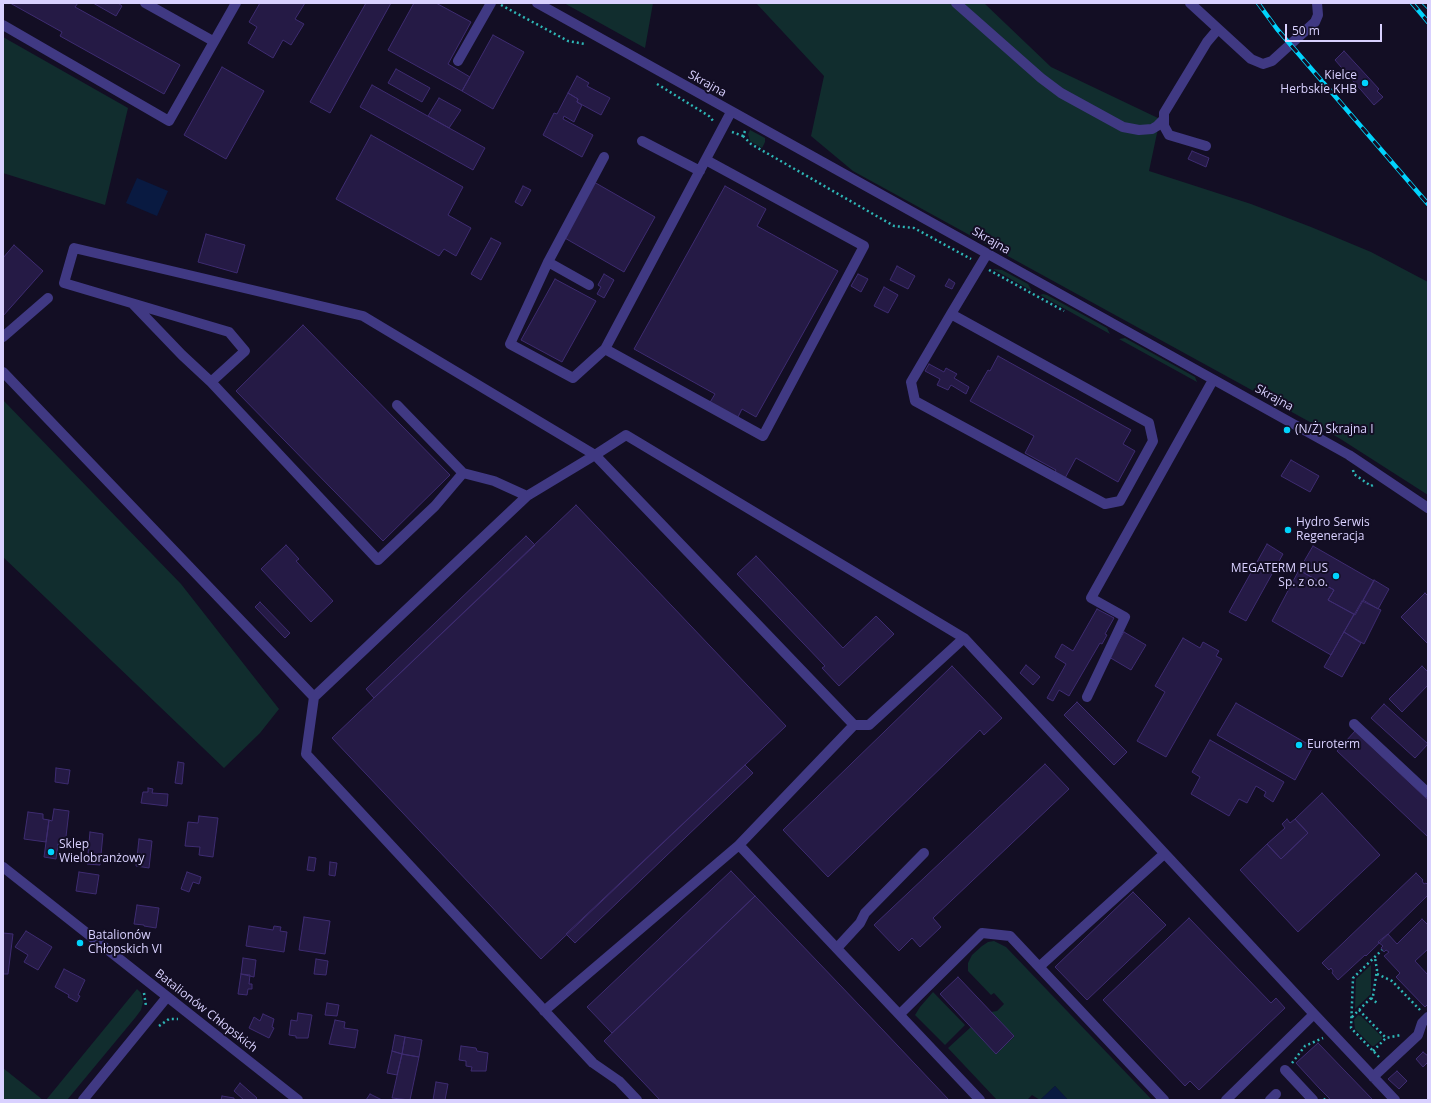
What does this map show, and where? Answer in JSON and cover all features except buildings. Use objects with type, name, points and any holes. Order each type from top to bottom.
[{"type":"street","points":[[145,3],[214,41]]},
{"type":"street","points":[[3,25],[169,121],[236,3]]},
{"type":"street","points":[[458,61],[491,3]]},
{"type":"street","name":"Skrajna","points":[[537,3],[1349,455],[1428,508]]},
{"type":"street","points":[[956,3],[1041,78],[1061,93],[1123,127],[1139,130],[1152,129],[1164,119]]},
{"type":"street","points":[[1190,3],[1251,59],[1263,64],[1272,61],[1316,22],[1318,15],[1317,3]]},
{"type":"street","points":[[1206,146],[1169,135],[1164,126],[1164,113],[1207,42],[1218,29]]},
{"type":"street","points":[[604,157],[548,262],[510,344],[573,378],[605,349],[731,112]]},
{"type":"street","points":[[642,141],[700,171]]},
{"type":"street","points":[[605,349],[763,436],[864,246],[706,160]]},
{"type":"street","points":[[211,382],[245,351],[229,332],[64,282],[74,248],[362,316],[594,455],[854,725],[869,725],[964,638]]},
{"type":"street","points":[[951,314],[1149,424],[1153,441],[1120,502],[1105,504],[915,401],[911,382],[980,264],[987,254]]},
{"type":"street","points":[[548,262],[589,285]]},
{"type":"street","points":[[3,338],[48,298]]},
{"type":"street","points":[[132,303],[182,355],[211,382],[378,560],[435,506],[463,473]]},
{"type":"street","points":[[3,372],[314,697]]},
{"type":"street","points":[[1087,697],[1125,617],[1091,598],[1213,380]]},
{"type":"street","points":[[397,405],[463,473],[494,481],[527,496]]},
{"type":"street","points":[[637,1100],[619,1082],[593,1063],[306,754],[314,697],[527,496],[626,434],[964,638],[1394,1099]]},
{"type":"street","points":[[1354,724],[1428,793]]},
{"type":"street","points":[[544,1011],[739,845],[854,725]]},
{"type":"street","points":[[739,845],[980,1100]]},
{"type":"street","points":[[837,948],[860,922],[865,913],[924,853]]},
{"type":"street","points":[[1039,967],[1164,854]]},
{"type":"street","name":"Batalionów Chłopskich","points":[[3,867],[298,1100]]},
{"type":"street","points":[[900,1014],[982,933],[1010,936],[1164,1100]]},
{"type":"street","points":[[83,1100],[167,996]]},
{"type":"street","points":[[1226,1100],[1314,1014]]},
{"type":"street","points":[[1373,1077],[1418,1034],[1425,1014]]},
{"type":"street","points":[[1287,1069],[1313,1100]]},
{"type":"path","points":[[497,3],[568,41],[589,45]]},
{"type":"path","points":[[652,81],[709,116],[712,121],[743,136],[751,144],[894,226],[914,228],[1066,312]]},
{"type":"path","points":[[743,136],[747,129]]},
{"type":"path","points":[[1350,465],[1354,474],[1371,486],[1378,484]]},
{"type":"path","points":[[1382,950],[1354,978],[1351,1028],[1386,1065]]},
{"type":"path","points":[[1352,1017],[1372,998],[1377,974],[1375,957]]},
{"type":"path","points":[[1377,974],[1392,981],[1425,1014]]},
{"type":"path","points":[[142,988],[146,997],[144,1011]]},
{"type":"path","points":[[1372,998],[1377,1003]]},
{"type":"path","points":[[1359,1010],[1386,1038]]},
{"type":"path","points":[[159,1027],[169,1019],[184,1021]]},
{"type":"path","points":[[1373,1051],[1386,1038],[1406,1032]]},
{"type":"path","points":[[1287,1069],[1306,1046],[1332,1033]]},
{"type":"green space","points":[[564,3],[653,3],[645,48]]},
{"type":"green space","points":[[756,3],[984,3],[1051,67],[1160,119],[1149,171],[1251,204],[1311,227],[1371,252],[1428,282],[1428,495],[1339,438],[853,171],[811,136],[824,76]]},
{"type":"green space","points":[[3,37],[128,108],[105,205],[3,173]]},
{"type":"green space","points":[[750,130],[765,138],[762,148],[750,141],[748,134]]},
{"type":"green space","points":[[993,269],[1002,270],[1028,284],[1032,291]]},
{"type":"green space","points":[[1043,294],[1107,328],[1110,334],[1040,295]]},
{"type":"green space","points":[[1125,338],[1195,377],[1197,382],[1119,339]]},
{"type":"green space","points":[[3,400],[181,584],[279,709],[260,733],[224,768],[3,557]]},
{"type":"green space","points":[[994,941],[1006,947],[1152,1100],[1068,1100],[1055,1086],[1040,1100],[1032,1095],[1027,1100],[997,1100],[948,1048],[971,1027],[996,1053],[1014,1037],[991,1012],[997,1011],[1004,1004],[994,993],[991,995],[968,971],[968,963],[972,955],[988,942]]},
{"type":"green space","points":[[1371,965],[1371,994],[1355,1009],[1356,979]]},
{"type":"green space","points":[[137,989],[141,993],[143,1002],[141,1010],[135,1018],[67,1100],[46,1100]]},
{"type":"green space","points":[[933,992],[965,1025],[945,1045],[915,1015]]},
{"type":"green space","points":[[1358,1015],[1361,1016],[1382,1037],[1382,1039],[1374,1046],[1372,1046],[1355,1029],[1354,1020]]},
{"type":"green space","points":[[3,1068],[43,1100],[3,1100]]},
{"type":"water","points":[[137,178],[168,191],[157,216],[126,203]]},
{"type":"water","points":[[1055,1086],[1068,1100],[1040,1100]]},
{"type":"railway","points":[[1258,3],[1277,29],[1428,204]]},
{"type":"railway","points":[[1412,3],[1428,22]]},
{"type":"railway","points":[[1424,3],[1428,7]]},
{"type":"place","name":"Kielce Herbskie KHB","points":[[1365,83]]},
{"type":"place","name":"(N/Ż) Skrajna I","points":[[1287,430]]},
{"type":"place","name":"Hydro Serwis Regeneracja","points":[[1288,530]]},
{"type":"place","name":"MEGATERM PLUS Sp. z o.o.","points":[[1336,576]]},
{"type":"place","name":"Euroterm","points":[[1299,745]]},
{"type":"place","name":"Sklep Wielobranżowy","points":[[51,852]]},
{"type":"place","name":"Batalionów Chłopskich VI","points":[[80,943]]}]
